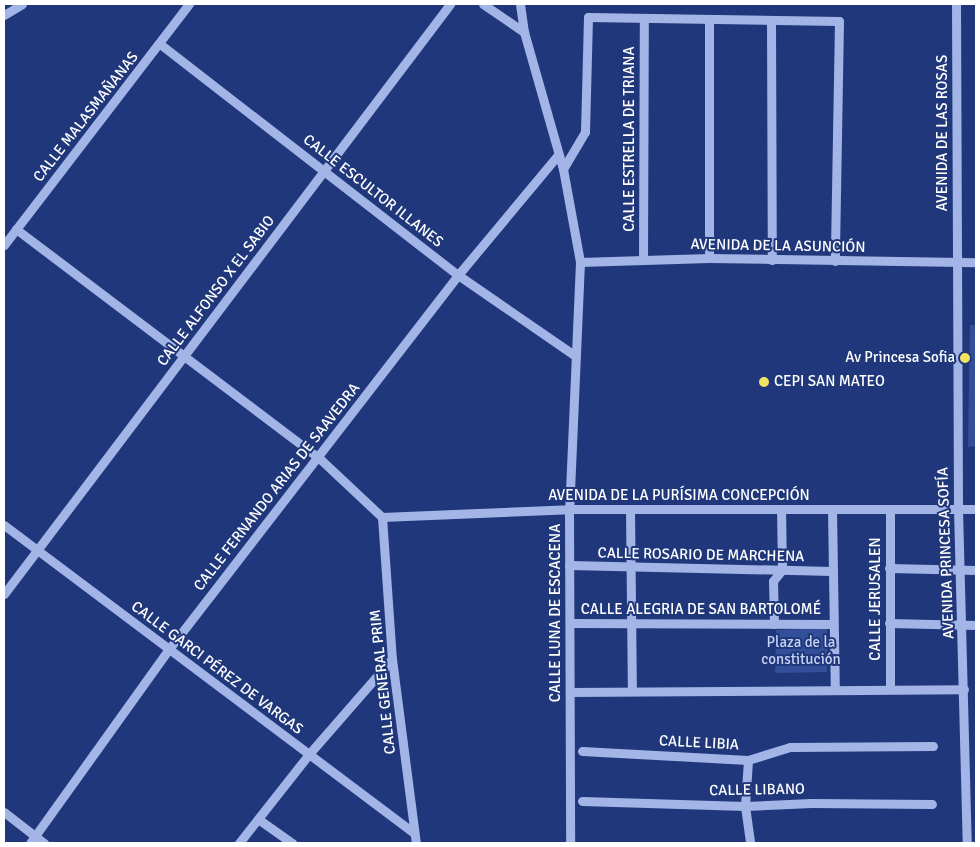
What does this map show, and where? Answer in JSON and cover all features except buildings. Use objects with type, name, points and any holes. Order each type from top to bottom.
[{"type":"street","points":[[4,15],[21,4]]},
{"type":"street","name":"CALLE MALASMAÑANAS","points":[[4,245],[189,4]]},
{"type":"street","name":"CALLE ALFONSO X EL SABIO","points":[[4,594],[186,357],[450,4]]},
{"type":"street","points":[[483,4],[524,32]]},
{"type":"street","name":"CALLE LUNA DE ESCACENA","points":[[520,4],[524,32],[557,156],[563,169],[580,262],[574,355],[569,509],[570,843]]},
{"type":"street","name":"AVENIDA DE LAS ROSAS","points":[[956,4],[957,262]]},
{"type":"street","points":[[563,169],[585,132],[588,17],[709,20],[839,20],[835,261]]},
{"type":"street","name":"CALLE ESTRELLA DE TRIANA","points":[[644,18],[644,260]]},
{"type":"street","points":[[709,20],[709,258]]},
{"type":"street","points":[[771,20],[772,260]]},
{"type":"street","name":"CALLE ESCULTOR ILLANES","points":[[160,44],[458,275],[574,355]]},
{"type":"street","name":"CALLE FERNANDO ARIAS DE SAAVEDRA","points":[[33,840],[169,649],[458,275],[557,156]]},
{"type":"street","points":[[16,229],[318,457],[382,517]]},
{"type":"street","name":"AVENIDA DE LA ASUNCIÓN","points":[[580,262],[709,258],[976,262]]},
{"type":"street","name":"AVENIDA PRINCESA SOFÍA","points":[[957,262],[958,509],[967,843]]},
{"type":"street","name":"AVENIDA DE LA PURÍSIMA CONCEPCIÓN","points":[[382,517],[569,509],[976,509]]},
{"type":"street","points":[[630,509],[632,691]]},
{"type":"street","points":[[774,624],[773,581],[782,570],[781,509]]},
{"type":"street","points":[[832,509],[832,624],[835,690]]},
{"type":"street","name":"CALLE JERUSALEN","points":[[890,509],[888,568],[890,689]]},
{"type":"street","name":"CALLE GENERAL PRIM","points":[[382,517],[392,659],[416,843]]},
{"type":"street","name":"CALLE GARCI PÉREZ DE VARGAS","points":[[4,525],[414,833]]},
{"type":"street","name":"CALLE ROSARIO DE MARCHENA","points":[[569,565],[631,569],[832,570]]},
{"type":"street","points":[[888,568],[976,570]]},
{"type":"street","name":"CALLE ALEGRIA DE SAN BARTOLOMÉ","points":[[570,623],[632,625],[832,624]]},
{"type":"street","points":[[889,623],[976,625]]},
{"type":"street","points":[[239,843],[309,754],[392,659]]},
{"type":"street","points":[[570,692],[964,689]]},
{"type":"street","name":"CALLE LIBIA","points":[[582,751],[748,760],[790,747],[933,746]]},
{"type":"street","points":[[748,760],[746,806],[750,843]]},
{"type":"street","name":"CALLE LIBANO","points":[[582,801],[746,806],[810,803],[932,804]]},
{"type":"street","points":[[4,812],[33,840],[44,843]]},
{"type":"street","points":[[258,819],[292,843]]},
{"type":"green space","points":[[970,325],[976,325],[976,446],[968,447]]},
{"type":"green space","name":"Plaza de la constitución","points":[[827,628],[827,672],[775,673],[776,630]]},
{"type":"place","name":"Av Princesa Sofia","points":[[965,358]]},
{"type":"place","name":"CEPI SAN MATEO","points":[[764,382]]}]
